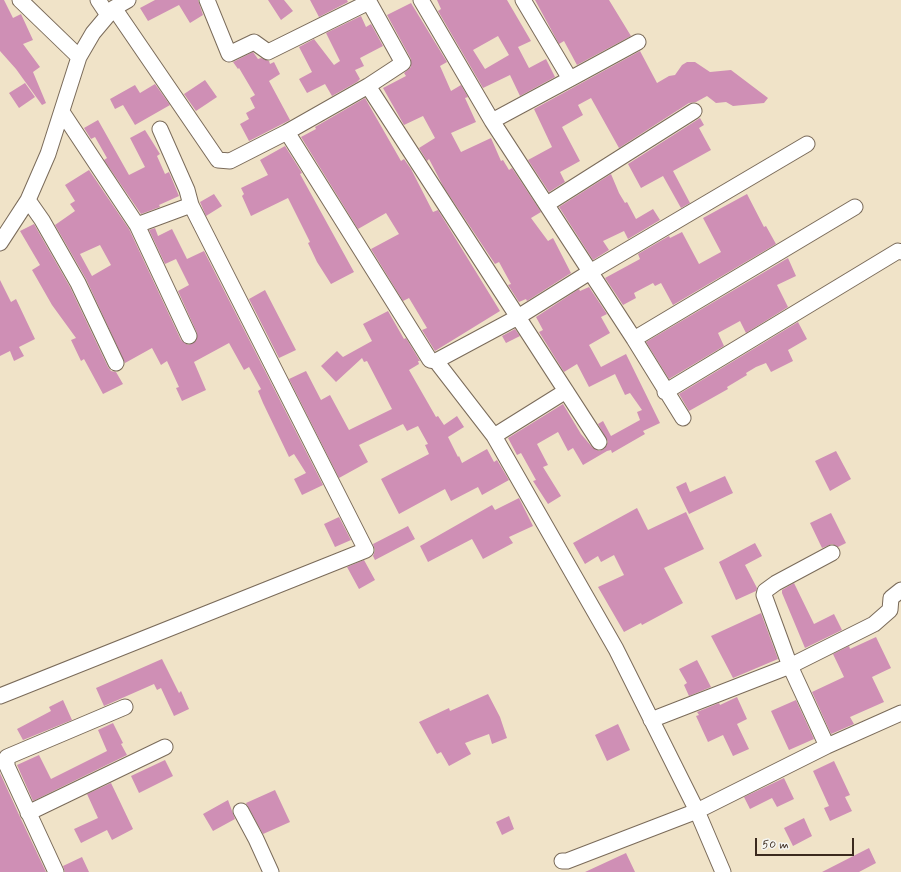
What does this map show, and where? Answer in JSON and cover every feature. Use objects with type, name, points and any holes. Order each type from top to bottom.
[{"type":"street","points":[[20,0],[79,57]]},
{"type":"street","points":[[98,0],[111,11],[218,160],[230,161],[287,132],[368,86],[403,63],[369,1],[268,52],[254,42],[229,54],[207,0]]},
{"type":"street","points":[[0,243],[28,200],[48,154],[79,57],[93,33],[111,11],[128,0]]},
{"type":"street","points":[[421,0],[492,121],[634,339],[665,392],[683,418]]},
{"type":"street","points":[[523,0],[570,79]]},
{"type":"street","points":[[492,121],[638,42]]},
{"type":"street","points":[[368,86],[599,442]]},
{"type":"street","points":[[547,204],[694,111]]},
{"type":"street","points":[[62,112],[137,225],[188,336]]},
{"type":"street","points":[[0,696],[366,550],[191,205],[187,190],[160,129]]},
{"type":"street","points":[[287,132],[430,360],[436,361],[518,318],[590,272],[807,144]]},
{"type":"street","points":[[28,200],[42,220],[78,283],[116,363]]},
{"type":"street","points":[[137,225],[191,205]]},
{"type":"street","points":[[634,339],[855,206]]},
{"type":"street","points":[[665,392],[898,252],[901,252]]},
{"type":"street","points":[[436,361],[494,436],[616,649],[697,811],[723,872]]},
{"type":"street","points":[[494,436],[566,391]]},
{"type":"street","points":[[827,746],[790,666],[764,595],[765,591],[776,583],[832,553]]},
{"type":"street","points":[[651,720],[790,666],[874,624],[890,610],[891,598],[901,590]]},
{"type":"street","points":[[56,872],[7,766],[7,757],[125,707]]},
{"type":"street","points":[[562,861],[568,861],[697,811],[827,746],[901,712]]},
{"type":"street","points":[[28,813],[164,747]]},
{"type":"street","points":[[241,811],[271,872]]},
{"type":"building","points":[[0,0],[4,0],[13,18],[21,14],[33,40],[23,44],[40,67],[33,72],[46,103],[42,105],[16,69],[0,51]]},
{"type":"building","points":[[155,0],[198,0],[203,15],[190,23],[179,5],[148,21],[140,8]]},
{"type":"building","points":[[268,0],[284,0],[293,11],[281,20]]},
{"type":"building","points":[[310,0],[347,0],[348,2],[319,17]]},
{"type":"building","points":[[437,0],[507,0],[531,41],[518,47],[529,68],[546,59],[555,77],[520,96],[510,75],[483,88],[438,11],[441,9]],"holes":[[[498,36],[509,55],[485,69],[473,50]]]},
{"type":"building","points":[[535,0],[609,0],[631,36],[577,65],[564,41],[559,44]]},
{"type":"building","points":[[411,3],[447,62],[440,66],[451,91],[461,85],[468,97],[465,98],[476,122],[451,133],[461,152],[491,138],[501,161],[503,160],[509,170],[512,168],[541,212],[531,218],[548,241],[553,238],[571,273],[527,301],[526,299],[519,302],[508,285],[511,284],[499,262],[495,264],[443,186],[429,159],[427,161],[419,148],[435,138],[423,116],[404,125],[383,88],[406,76],[404,73],[411,67],[411,59],[387,15]]},
{"type":"building","points":[[361,16],[366,27],[371,24],[383,46],[360,58],[364,66],[355,70],[360,79],[332,96],[325,84],[307,93],[299,79],[312,72],[299,47],[314,39],[334,65],[340,61],[326,33]]},
{"type":"building","points":[[640,51],[657,83],[669,76],[675,75],[682,65],[687,62],[695,62],[710,72],[731,70],[768,98],[764,103],[733,106],[726,102],[716,103],[707,96],[696,102],[689,103],[619,148],[591,98],[578,105],[583,115],[562,127],[580,161],[560,172],[565,182],[549,192],[528,160],[552,147],[534,109]]},
{"type":"building","points":[[253,52],[258,59],[261,58],[269,61],[270,64],[274,62],[280,74],[269,81],[290,120],[249,141],[240,124],[249,119],[246,113],[255,108],[250,98],[255,95],[239,68],[238,69],[233,62]]},
{"type":"building","points":[[205,80],[217,97],[196,111],[184,94]]},
{"type":"building","points":[[25,83],[35,97],[19,108],[9,93]]},
{"type":"building","points":[[155,84],[170,105],[135,125],[123,105],[115,109],[110,99],[135,85],[140,93]]},
{"type":"building","points":[[365,98],[401,161],[404,159],[411,169],[433,212],[438,210],[500,311],[435,351],[422,330],[427,328],[409,298],[403,301],[371,249],[399,234],[386,213],[358,229],[301,137],[316,129],[315,127]]},
{"type":"building","points":[[700,118],[704,125],[699,128],[711,150],[673,171],[690,203],[681,208],[663,176],[641,188],[628,164]]},
{"type":"building","points":[[98,120],[129,175],[145,167],[130,138],[145,130],[160,154],[157,156],[165,174],[169,172],[179,196],[159,205],[160,207],[141,214],[104,160],[107,158],[95,137],[91,139],[84,128]]},
{"type":"building","points":[[285,146],[302,173],[300,174],[354,272],[331,284],[317,262],[308,243],[310,242],[288,198],[251,216],[242,196],[244,194],[241,188],[268,175],[260,160]]},
{"type":"building","points":[[89,170],[129,229],[181,340],[188,345],[196,341],[197,333],[178,291],[189,285],[176,259],[165,264],[149,230],[155,228],[158,236],[172,229],[187,259],[204,251],[323,485],[302,495],[294,479],[306,473],[294,454],[289,457],[258,391],[261,389],[249,367],[244,370],[229,343],[194,362],[206,390],[182,401],[176,388],[179,387],[167,361],[161,365],[152,348],[125,363],[86,279],[55,225],[75,211],[70,204],[75,201],[65,185]],"holes":[[[100,245],[111,265],[92,276],[80,254]]]},
{"type":"building","points":[[611,174],[619,193],[625,203],[627,202],[636,219],[653,209],[660,220],[628,239],[624,231],[603,241],[609,250],[593,260],[559,207]]},
{"type":"building","points":[[214,194],[222,206],[206,216],[200,202]]},
{"type":"building","points":[[747,194],[764,227],[766,226],[776,244],[673,305],[661,283],[655,286],[653,283],[634,293],[636,298],[623,305],[605,278],[640,259],[638,254],[669,236],[670,238],[682,232],[699,264],[721,252],[703,218]]},
{"type":"building","points":[[34,224],[70,287],[108,367],[111,371],[116,372],[123,384],[103,394],[84,359],[81,361],[71,340],[76,338],[52,305],[32,270],[40,265],[20,231]]},
{"type":"building","points":[[788,258],[796,276],[777,285],[788,307],[746,333],[740,321],[718,333],[724,346],[669,379],[646,342]]},
{"type":"building","points":[[0,280],[11,302],[16,299],[35,339],[19,347],[24,356],[14,361],[10,351],[0,356]]},
{"type":"building","points":[[589,287],[607,314],[601,317],[610,333],[589,345],[601,367],[626,354],[660,423],[643,431],[645,434],[612,453],[611,450],[607,451],[583,465],[573,448],[568,451],[558,432],[537,444],[548,465],[543,467],[561,496],[548,504],[533,481],[536,480],[521,453],[517,455],[508,438],[563,404],[581,434],[592,447],[599,451],[604,449],[608,442],[598,424],[603,421],[611,436],[640,420],[637,412],[642,410],[630,393],[625,395],[615,374],[589,387],[577,364],[564,372],[539,332],[543,330],[536,317],[579,289],[580,291]]},
{"type":"building","points":[[265,290],[296,350],[279,358],[249,299]]},
{"type":"building","points":[[388,311],[404,339],[406,338],[420,361],[418,361],[419,364],[409,370],[436,417],[438,416],[444,425],[457,416],[464,427],[448,437],[462,463],[487,449],[494,462],[497,460],[509,480],[482,495],[478,487],[451,501],[445,489],[399,514],[381,479],[429,454],[425,445],[428,444],[418,426],[407,431],[403,424],[359,445],[368,462],[339,478],[289,379],[306,371],[321,400],[330,395],[349,430],[392,409],[367,361],[364,362],[362,358],[336,382],[321,366],[337,351],[343,357],[372,341],[363,324]]},
{"type":"building","points":[[798,322],[807,339],[788,350],[793,361],[771,372],[766,363],[756,367],[746,373],[747,375],[727,387],[728,389],[689,411],[679,394]]},
{"type":"building","points":[[515,329],[520,336],[506,343],[502,336]]},
{"type":"building","points":[[836,451],[851,479],[830,491],[815,461]]},
{"type":"building","points":[[725,476],[733,493],[689,514],[676,487],[686,482],[690,492]]},
{"type":"building","points":[[519,498],[533,526],[509,537],[513,543],[483,559],[472,539],[428,562],[420,546],[492,505],[495,510]]},
{"type":"building","points":[[637,508],[648,530],[686,512],[704,549],[664,568],[683,603],[642,625],[641,623],[624,632],[598,587],[624,575],[614,555],[601,562],[598,556],[585,564],[573,543]]},
{"type":"building","points":[[831,513],[846,543],[838,547],[832,544],[822,548],[810,523]]},
{"type":"building","points":[[339,517],[351,540],[335,547],[324,524]]},
{"type":"building","points":[[408,526],[415,539],[375,560],[373,556],[375,550],[373,544]]},
{"type":"building","points":[[755,543],[762,556],[745,565],[757,588],[756,591],[736,600],[719,562]]},
{"type":"building","points":[[364,560],[375,580],[359,589],[347,567]]},
{"type":"building","points":[[794,583],[814,624],[834,614],[842,630],[805,648],[782,593],[782,590]]},
{"type":"building","points":[[761,613],[778,659],[733,678],[711,636]]},
{"type":"building","points":[[876,637],[891,668],[872,677],[884,702],[850,717],[854,724],[831,734],[812,692],[844,677],[833,654],[849,646],[850,649]]},
{"type":"building","points":[[162,659],[179,693],[181,691],[189,709],[174,716],[161,688],[157,690],[154,684],[104,706],[96,688]]},
{"type":"building","points":[[697,660],[711,687],[689,696],[684,685],[687,683],[679,669]]},
{"type":"building","points":[[488,694],[500,717],[507,738],[492,744],[489,734],[465,743],[471,754],[449,766],[441,752],[437,754],[419,722],[449,708],[450,711]]},
{"type":"building","points":[[737,697],[747,719],[737,724],[749,749],[733,756],[723,735],[708,742],[696,716],[699,715],[697,712],[719,703],[720,705]]},
{"type":"building","points":[[63,700],[72,720],[23,740],[17,729],[51,711],[49,707]]},
{"type":"building","points":[[796,700],[814,739],[789,750],[771,711]]},
{"type":"building","points":[[113,723],[127,755],[33,801],[17,765],[39,755],[51,779],[107,751],[98,730]]},
{"type":"building","points":[[618,724],[630,750],[607,761],[595,735]]},
{"type":"building","points":[[165,760],[173,776],[139,793],[131,776]]},
{"type":"building","points":[[834,761],[850,795],[845,797],[852,811],[830,821],[824,808],[829,806],[813,771]]},
{"type":"building","points":[[0,773],[20,817],[46,872],[0,872]]},
{"type":"building","points":[[784,778],[794,799],[777,807],[772,798],[750,809],[744,797]]},
{"type":"building","points":[[111,783],[133,829],[112,840],[107,830],[81,843],[74,829],[98,818],[87,794]]},
{"type":"building","points":[[275,790],[290,822],[263,834],[246,803]]},
{"type":"building","points":[[228,800],[235,819],[213,831],[203,814]]},
{"type":"building","points":[[509,816],[514,829],[502,835],[496,822]]},
{"type":"building","points":[[804,818],[812,836],[793,846],[784,828]]},
{"type":"building","points":[[869,848],[876,863],[859,872],[822,872]]},
{"type":"building","points":[[626,853],[635,872],[585,872]]},
{"type":"building","points":[[82,857],[89,872],[65,872],[63,866]]}]
